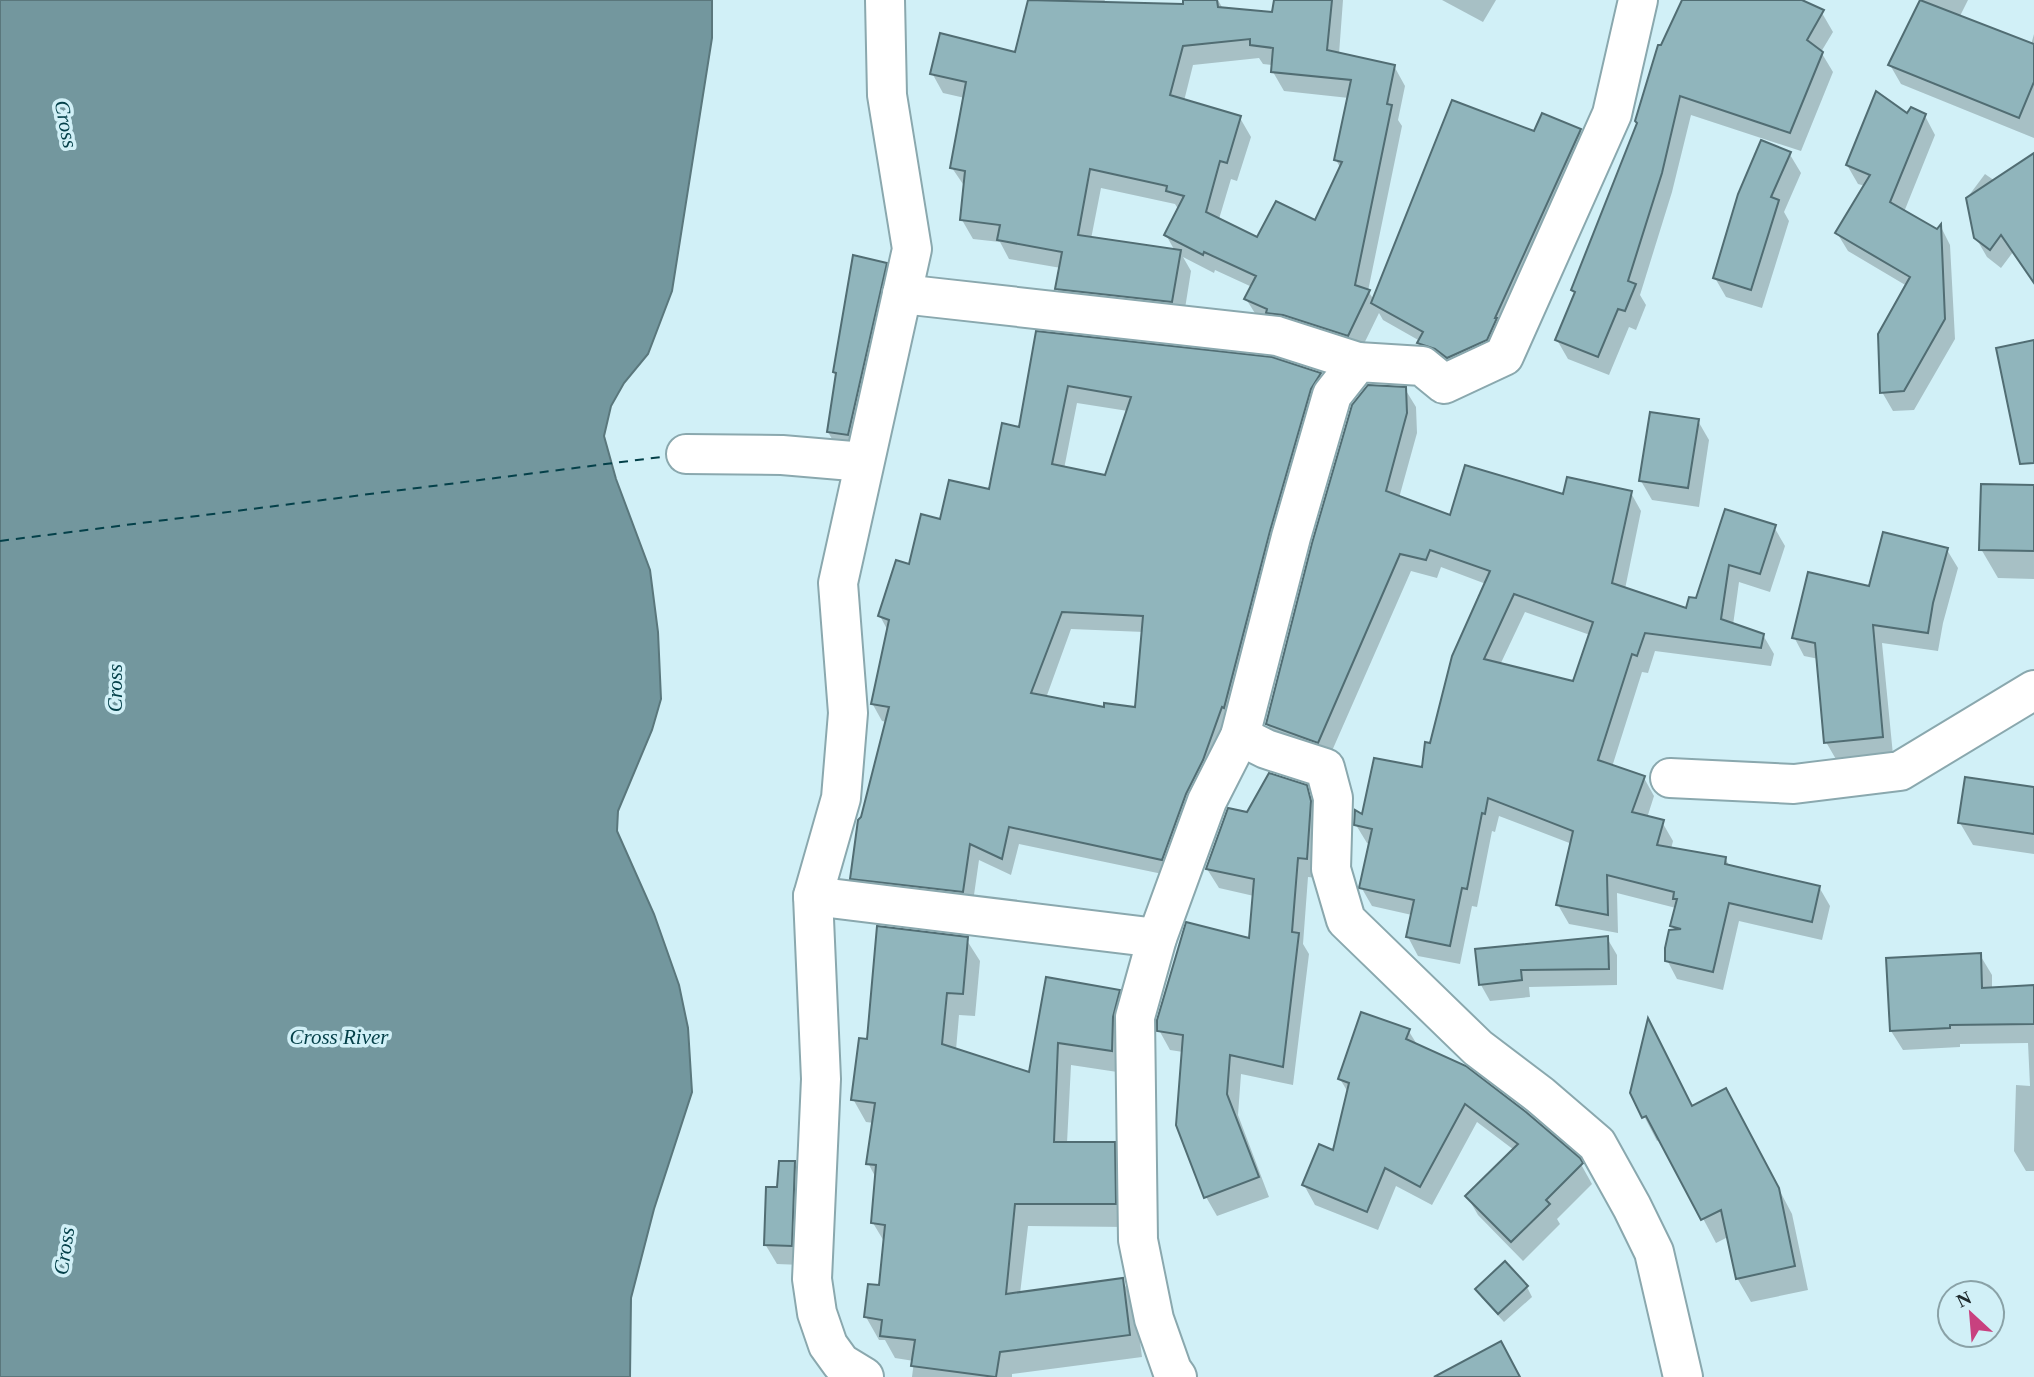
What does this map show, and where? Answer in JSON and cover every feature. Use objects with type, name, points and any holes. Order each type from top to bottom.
[{"type":"street","points":[[864,1377],[841,1363],[828,1345],[817,1312],[812,1279],[821,1079],[813,896],[841,798],[848,713],[838,583],[912,249],[887,95],[886,0]]},
{"type":"street","points":[[902,294],[1277,336],[1358,362],[1422,366],[1444,384],[1504,356],[1612,114],[1637,0]]},
{"type":"street","points":[[1168,1375],[1138,1241],[1135,1017],[1157,938],[1207,801],[1240,736],[1291,537],[1332,395],[1358,362]]},
{"type":"street","points":[[686,453],[782,455],[864,462]]},
{"type":"street","points":[[1670,778],[1794,784],[1900,771],[2034,690]]},
{"type":"street","points":[[1240,736],[1266,749],[1325,768],[1333,798],[1331,869],[1346,920],[1478,1048],[1540,1095],[1597,1144],[1654,1252],[1684,1377]]},
{"type":"street","points":[[813,896],[1157,938]]},
{"type":"water","name":"Cross River","points":[[0,0],[712,0],[712,38],[672,291],[648,354],[624,383],[611,406],[604,436],[616,479],[650,570],[658,632],[661,699],[652,730],[618,811],[617,831],[654,914],[679,985],[688,1028],[692,1092],[654,1209],[631,1298],[630,1377],[0,1377]]},
{"type":"building","points":[[1028,0],[1183,4],[1183,0],[1217,0],[1218,7],[1272,12],[1274,0],[1332,0],[1327,50],[1395,65],[1387,104],[1392,105],[1355,285],[1370,290],[1348,336],[1283,315],[1266,313],[1267,309],[1244,299],[1256,276],[1204,252],[1203,255],[1164,235],[1184,196],[1166,191],[1167,186],[1090,169],[1078,235],[1181,250],[1172,302],[1055,289],[1062,252],[997,240],[1000,225],[960,220],[965,171],[950,168],[966,82],[930,74],[940,33],[1015,52]],"holes":[[[1250,39],[1250,45],[1273,48],[1271,72],[1351,80],[1334,160],[1342,162],[1315,220],[1276,201],[1257,237],[1206,212],[1220,161],[1227,163],[1241,116],[1170,95],[1183,46]]]},
{"type":"building","points":[[1682,0],[1802,0],[1824,10],[1807,40],[1823,52],[1790,133],[1680,96],[1662,173],[1628,281],[1636,284],[1625,311],[1618,309],[1598,357],[1555,340],[1575,292],[1571,290],[1637,123],[1635,121],[1658,45],[1661,45]]},
{"type":"building","points":[[1920,0],[2034,44],[2034,82],[2019,118],[1888,65]]},
{"type":"building","points":[[1876,91],[1907,113],[1911,107],[1926,114],[1890,202],[1937,229],[1941,224],[1945,319],[1904,391],[1880,393],[1878,334],[1910,277],[1835,233],[1870,175],[1846,165]]},
{"type":"building","points":[[1452,100],[1534,131],[1542,113],[1581,129],[1487,340],[1447,358],[1435,349],[1417,343],[1423,332],[1371,303]]},
{"type":"building","points":[[1761,140],[1791,152],[1771,197],[1779,200],[1751,290],[1713,278],[1738,194]]},
{"type":"building","points":[[2034,153],[2034,283],[2001,235],[1990,250],[1974,238],[1966,198]]},
{"type":"building","points":[[853,255],[887,263],[848,435],[827,432],[836,373],[833,372]]},
{"type":"building","points":[[1036,331],[1272,357],[1321,373],[1311,389],[1270,531],[1224,708],[1222,707],[1203,760],[1186,794],[1162,860],[1009,827],[1002,859],[970,844],[963,892],[850,879],[858,820],[889,707],[871,704],[889,620],[878,616],[896,560],[909,564],[921,514],[940,519],[949,480],[989,489],[1002,423],[1019,427]],"holes":[[[1068,386],[1131,397],[1105,475],[1052,464]],[[1062,612],[1143,616],[1135,707],[1104,703],[1104,707],[1031,693]]]},
{"type":"building","points":[[2034,340],[2034,463],[2020,464],[1996,348]]},
{"type":"building","points":[[1368,385],[1406,387],[1407,413],[1386,491],[1450,515],[1465,465],[1563,494],[1567,477],[1632,491],[1612,583],[1686,608],[1689,597],[1696,598],[1725,509],[1776,525],[1760,574],[1729,565],[1721,619],[1764,634],[1761,648],[1645,633],[1637,656],[1632,654],[1598,760],[1645,776],[1632,812],[1664,820],[1657,845],[1726,857],[1725,864],[1820,886],[1812,922],[1729,903],[1713,972],[1665,961],[1669,930],[1681,929],[1670,926],[1677,899],[1673,899],[1674,892],[1607,875],[1608,915],[1556,905],[1573,831],[1488,798],[1485,814],[1482,813],[1467,889],[1462,888],[1450,946],[1406,937],[1414,900],[1359,888],[1372,829],[1354,825],[1355,810],[1362,814],[1374,758],[1422,767],[1425,742],[1430,743],[1452,656],[1490,571],[1430,550],[1426,560],[1400,554],[1318,743],[1266,724],[1312,543],[1352,405]],"holes":[[[1514,594],[1593,622],[1573,681],[1484,659]]]},
{"type":"building","points":[[1650,412],[1699,419],[1688,488],[1639,481]]},
{"type":"building","points":[[1981,484],[2034,485],[2034,551],[1979,550]]},
{"type":"building","points":[[1883,532],[1948,548],[1928,633],[1873,625],[1883,737],[1824,743],[1815,643],[1792,638],[1808,572],[1869,586]]},
{"type":"building","points":[[1269,773],[1307,785],[1311,801],[1307,859],[1298,858],[1292,932],[1299,933],[1283,1067],[1230,1055],[1227,1094],[1259,1177],[1204,1198],[1176,1125],[1183,1035],[1157,1031],[1157,1020],[1186,922],[1249,938],[1254,879],[1206,869],[1228,808],[1247,812]]},
{"type":"building","points":[[1965,777],[2034,787],[2034,834],[1958,823]]},
{"type":"building","points":[[877,926],[968,937],[963,994],[947,993],[942,1044],[1029,1072],[1046,977],[1120,990],[1113,1017],[1112,1051],[1058,1043],[1054,1142],[1115,1142],[1116,1204],[1015,1204],[1006,1294],[1123,1278],[1130,1335],[1000,1352],[995,1377],[911,1366],[915,1340],[880,1336],[882,1320],[864,1317],[868,1284],[879,1285],[885,1225],[871,1223],[876,1165],[866,1164],[875,1103],[851,1100],[859,1038],[867,1039]]},
{"type":"building","points":[[1608,936],[1609,969],[1521,970],[1522,980],[1479,985],[1475,949]]},
{"type":"building","points":[[1981,953],[1982,988],[2034,985],[2034,1024],[1950,1025],[1950,1028],[1890,1031],[1886,958]]},
{"type":"building","points":[[1361,1012],[1410,1029],[1406,1039],[1466,1066],[1580,1158],[1583,1163],[1546,1200],[1550,1204],[1511,1242],[1465,1196],[1518,1144],[1465,1104],[1420,1187],[1385,1168],[1367,1212],[1302,1185],[1319,1144],[1333,1150],[1349,1083],[1338,1079]]},
{"type":"building","points":[[1648,1018],[1692,1106],[1726,1088],[1779,1188],[1795,1266],[1736,1279],[1721,1210],[1701,1220],[1646,1116],[1642,1118],[1630,1093]]},
{"type":"building","points":[[779,1161],[795,1161],[792,1246],[764,1245],[766,1187],[777,1187]]},
{"type":"building","points":[[1505,1261],[1528,1286],[1498,1314],[1475,1289]]},
{"type":"building","points":[[1501,1341],[1520,1377],[1434,1377]]},
{"type":"ferry route","points":[[0,541],[669,456]]},
{"type":"water label","name":"Cross","points":[[66,124]]},
{"type":"water label","name":"Cross","points":[[115,688]]},
{"type":"water label","name":"Cross","points":[[64,1251]]}]
